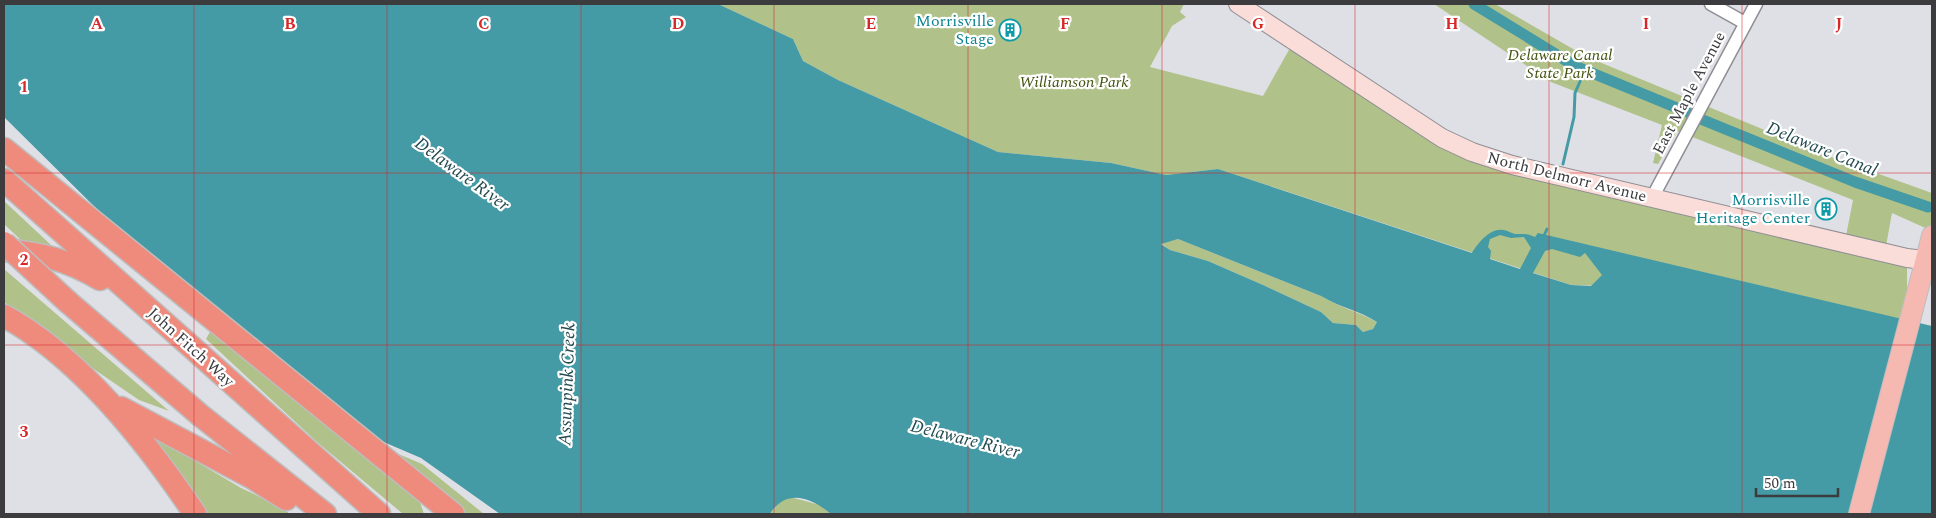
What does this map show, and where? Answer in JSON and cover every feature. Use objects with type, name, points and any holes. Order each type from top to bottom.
[{"type":"highway","points":[[4,134],[54,188]]},
{"type":"highway","points":[[4,149],[453,514]]},
{"type":"highway","name":"John Fitch Way","points":[[4,180],[379,514]]},
{"type":"highway","points":[[4,244],[68,302],[193,408],[325,514]]},
{"type":"highway","points":[[4,250],[36,253],[75,264],[142,303]]},
{"type":"highway","points":[[4,316],[50,348],[107,401],[136,433],[195,514]]},
{"type":"highway","points":[[107,401],[253,478],[311,514]]},
{"type":"highway","points":[[399,469],[430,514]]},
{"type":"main road","name":"North Delmorr Avenue","points":[[1238,4],[1449,142],[1505,163],[1907,258],[1929,261]]},
{"type":"main road","points":[[1859,514],[1929,261],[1932,236]]},
{"type":"street","points":[[1711,4],[1745,23]]},
{"type":"street","name":"East Maple Avenue","points":[[1652,198],[1756,4]]},
{"type":"green space","name":"Williamson Park","points":[[718,4],[1184,4],[1180,12],[1186,17],[1172,26],[1150,67],[1263,96],[1294,41],[1437,135],[1551,174],[1907,258],[1907,321],[1694,270],[1658,280],[1615,286],[1571,285],[1218,169],[1166,175],[1111,163],[998,152],[838,80],[803,61],[793,39]]},
{"type":"green space","name":"Delaware Canal State Park","points":[[1434,4],[1495,4],[1587,57],[1823,154],[1932,193],[1932,231],[1892,213],[1886,246],[1846,236],[1853,200],[1677,131],[1658,164],[1653,163],[1662,125],[1551,82]]},
{"type":"green space","points":[[4,201],[51,245],[50,247],[23,242],[4,224]]},
{"type":"green space","points":[[1178,239],[1321,296],[1377,322],[1373,329],[1363,332],[1356,325],[1333,323],[1321,312],[1263,285],[1208,261],[1170,250],[1161,243]]},
{"type":"green space","points":[[4,269],[169,411],[139,400],[66,350],[4,302]]},
{"type":"green space","points":[[211,330],[371,457],[420,502],[424,514],[403,514],[317,442],[206,339]]},
{"type":"green space","points":[[148,433],[241,488],[279,506],[290,514],[207,514]]},
{"type":"green space","points":[[382,447],[422,464],[484,514],[464,514]]},
{"type":"green space","points":[[790,497],[820,505],[831,514],[770,514],[781,500]]},
{"type":"water","points":[[4,4],[718,4],[793,39],[803,61],[838,80],[998,152],[1111,163],[1166,175],[1218,169],[1472,253],[1481,241],[1494,231],[1505,230],[1515,234],[1527,234],[1535,237],[1538,233],[1932,326],[1932,514],[831,514],[815,503],[799,498],[791,498],[776,506],[770,514],[500,514],[421,458],[379,440],[105,217],[4,117]],"holes":[[[1500,235],[1511,238],[1524,237],[1531,248],[1520,269],[1490,259],[1491,251],[1488,247],[1490,239]],[[1178,239],[1321,296],[1377,322],[1373,329],[1363,332],[1356,325],[1333,323],[1321,312],[1263,285],[1208,261],[1170,250],[1161,244]],[[1552,249],[1580,257],[1585,253],[1602,275],[1591,286],[1571,285],[1533,273],[1545,251]]]},
{"type":"waterway","name":"Delaware Canal","points":[[1474,4],[1575,66],[1687,112]]},
{"type":"waterway","points":[[1563,164],[1574,117],[1575,93],[1585,70]]},
{"type":"waterway","name":"Delaware Canal","points":[[1703,120],[1855,182],[1928,207]]},
{"type":"waterway","points":[[1543,238],[1547,229]]},
{"type":"place","name":"Morrisville Stage","points":[[1010,30]]},
{"type":"place","name":"Morrisville Heritage Center","points":[[1826,209]]},
{"type":"water label","name":"Delaware River","points":[[462,174]]},
{"type":"water label","name":"Assunpink Creek","points":[[567,384]]},
{"type":"water label","name":"Delaware River","points":[[965,439]]}]
